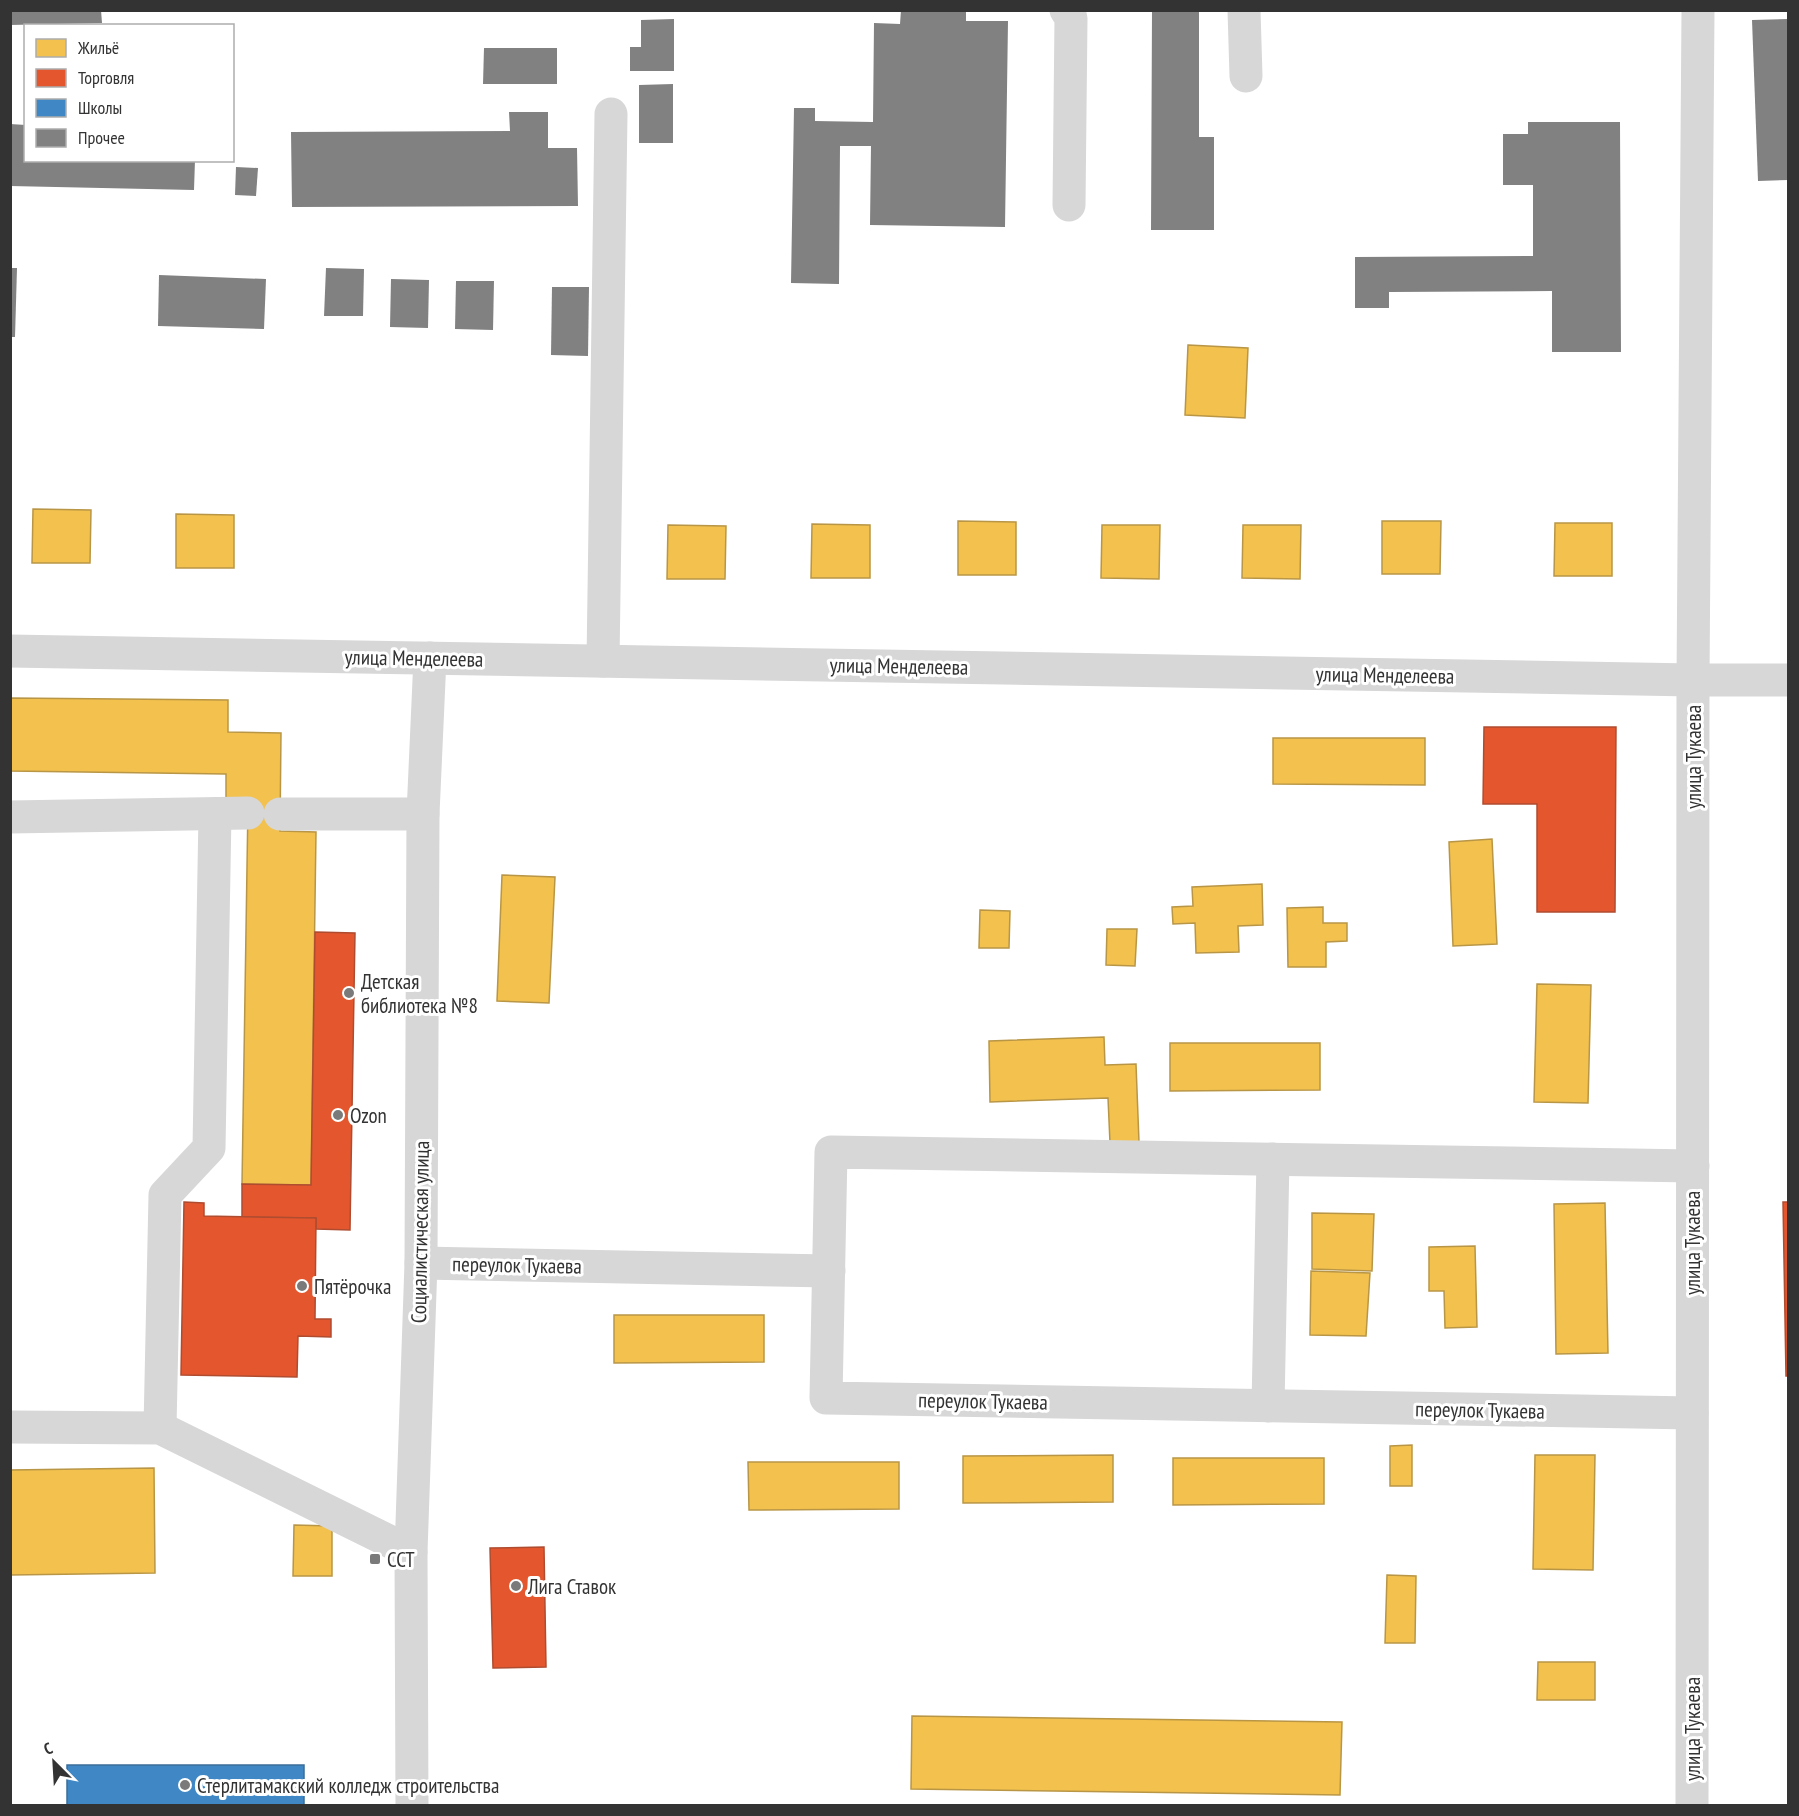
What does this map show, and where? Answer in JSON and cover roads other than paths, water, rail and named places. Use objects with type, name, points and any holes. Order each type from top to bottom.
[{"type":"street","points":[[1066,10],[1071,18],[1069,205]]},
{"type":"street","points":[[1244,10],[1246,76]]},
{"type":"street","name":"улица Тукаева","points":[[1692,1806],[1693,680],[1698,10]]},
{"type":"street","points":[[603,661],[611,114]]},
{"type":"street","name":"улица Менделеева","points":[[10,651],[1788,680]]},
{"type":"street","name":"Социалистическая улица","points":[[412,1806],[411,1552],[421,1263],[423,814],[430,658]]},
{"type":"street","points":[[10,817],[248,813]]},
{"type":"street","points":[[160,1428],[165,1195],[209,1148],[215,814]]},
{"type":"street","points":[[280,814],[423,814]]},
{"type":"street","name":"переулок Тукаева","points":[[1692,1413],[826,1398],[831,1152],[1693,1166]]},
{"type":"street","points":[[1268,1406],[1273,1159]]},
{"type":"street","name":"переулок Тукаева","points":[[421,1263],[829,1271]]},
{"type":"street","points":[[10,1427],[160,1428],[411,1552]]},
{"type":"place","name":"Детская библиотека №8","points":[[349,993]]},
{"type":"place","name":"Ozon","points":[[338,1115]]},
{"type":"place","name":"Пятёрочка","points":[[302,1286]]},
{"type":"place","name":"ССТ","points":[[375,1559]]},
{"type":"place","name":"Лига Ставок","points":[[516,1586]]},
{"type":"place","name":"Стерлитамакский колледж строительства","points":[[185,1785]]}]
